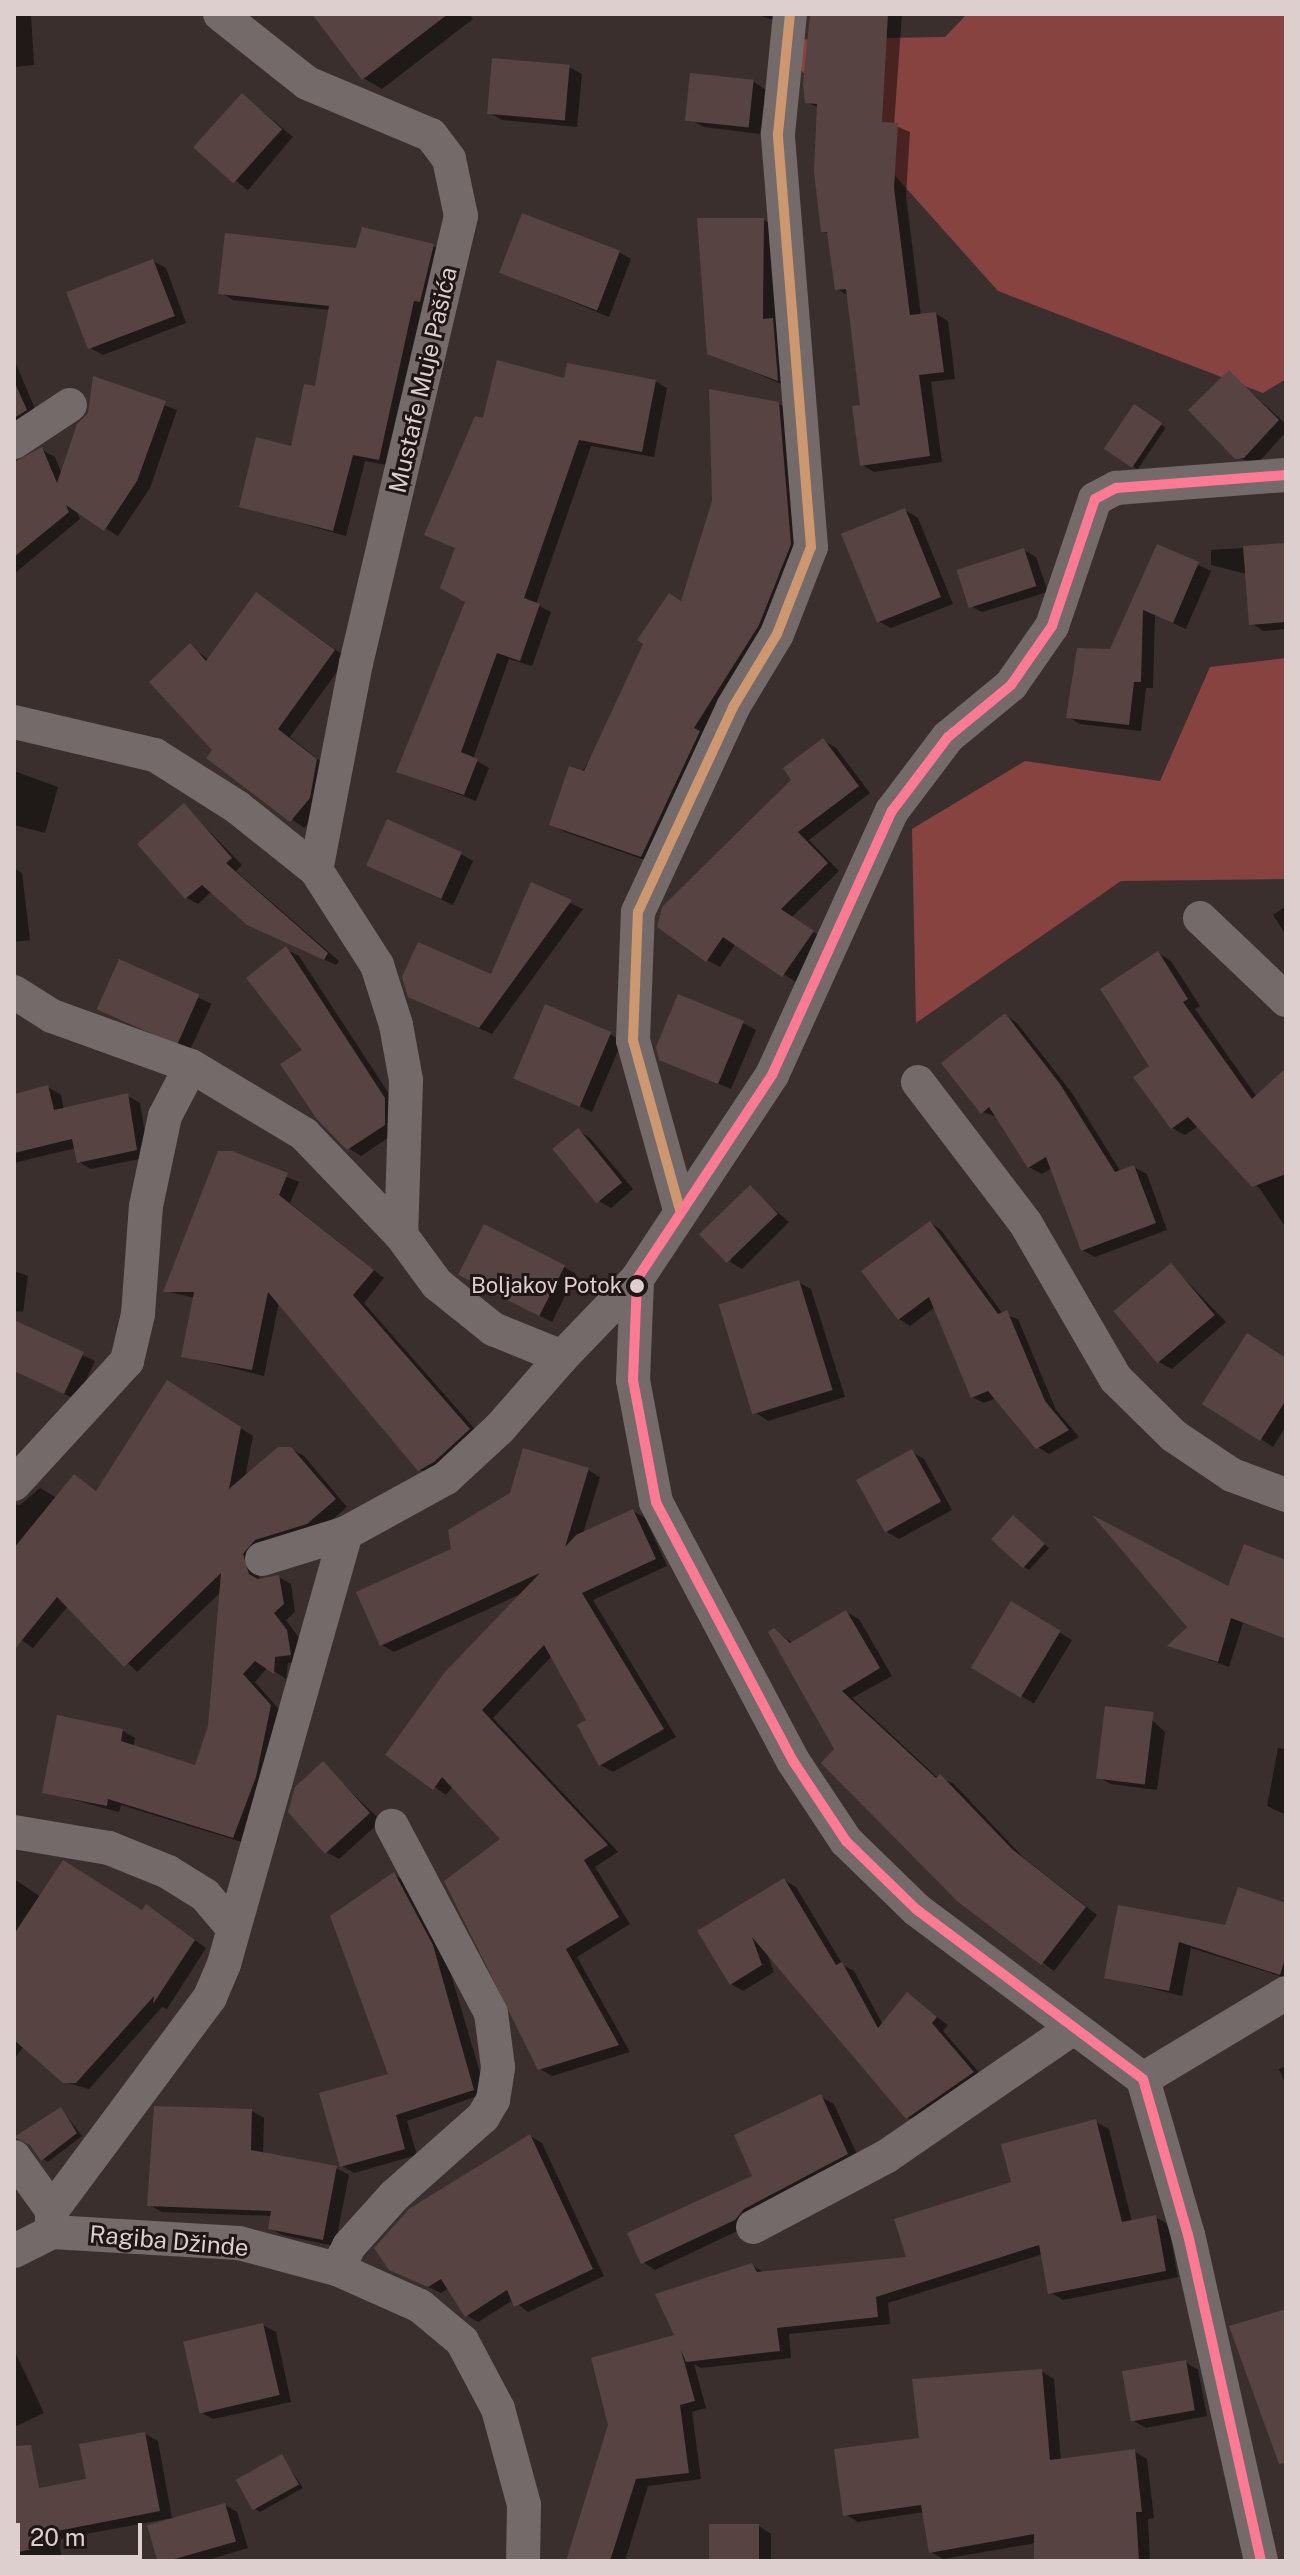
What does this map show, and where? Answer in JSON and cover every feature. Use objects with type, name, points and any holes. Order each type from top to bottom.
[{"type":"street","name":"Mustafe Muje Pašića","points":[[220,14],[307,83],[431,135],[449,159],[461,216],[356,663],[316,870]]},
{"type":"street","points":[[680,1210],[633,1040],[638,912],[733,707],[777,634],[811,547],[778,134],[790,14]]},
{"type":"street","points":[[14,442],[70,405]]},
{"type":"street","points":[[262,1559],[346,1533],[446,1478],[499,1429],[637,1279],[772,1075],[892,811],[948,737],[1011,685],[1052,626],[1095,499],[1116,488],[1286,475]]},
{"type":"street","points":[[14,722],[155,755],[237,807],[316,870],[377,965],[396,1025],[406,1080],[401,1235]]},
{"type":"street","points":[[1200,918],[1286,1000]]},
{"type":"street","points":[[14,992],[52,1016],[191,1066],[304,1134],[401,1235],[437,1284],[493,1329],[562,1357]]},
{"type":"street","points":[[14,1484],[127,1361],[138,1314],[146,1206],[165,1116],[191,1066]]},
{"type":"street","points":[[918,1082],[1026,1224],[1116,1379],[1174,1436],[1232,1475],[1286,1495]]},
{"type":"street","points":[[637,1279],[633,1380],[656,1502],[793,1761],[846,1841],[917,1910],[1072,2029],[1143,2079],[1188,2235],[1261,2561]]},
{"type":"street","name":"Ragiba Džinde","points":[[14,2251],[52,2221],[210,1997],[346,1533]]},
{"type":"street","points":[[337,2269],[349,2246],[395,2195],[483,2117],[493,2100],[498,2067],[491,2013],[392,1826]]},
{"type":"street","points":[[14,1832],[109,1848],[168,1872],[205,1895],[232,1927]]},
{"type":"street","points":[[1143,2079],[1286,1993]]},
{"type":"street","points":[[753,2227],[887,2156],[1072,2029]]},
{"type":"street","points":[[14,2157],[52,2221]]},
{"type":"street","name":"Ragiba Džinde","points":[[52,2221],[239,2243],[337,2269],[420,2306],[462,2341],[498,2409],[524,2505],[523,2561]]},
{"type":"shaded area","points":[[967,14],[1286,14],[1286,379],[1263,393],[998,291],[774,40],[945,37]]},
{"type":"shaded area","points":[[1286,658],[1286,879],[1121,881],[916,1023],[912,829],[1025,761],[1160,781],[1210,667]]},
{"type":"building","points":[[312,14],[448,14],[362,80]]},
{"type":"building","points":[[810,14],[888,14],[882,122],[898,123],[894,188],[910,315],[936,312],[944,372],[919,375],[930,456],[860,466],[852,406],[860,405],[846,289],[835,290],[827,232],[821,232],[814,172],[817,104],[805,103],[803,84]]},
{"type":"building","points":[[492,58],[570,65],[565,121],[487,114]]},
{"type":"building","points":[[690,73],[754,80],[749,127],[685,121]]},
{"type":"building","points":[[242,93],[282,129],[233,183],[193,147]]},
{"type":"building","points":[[522,213],[620,251],[597,310],[499,273]]},
{"type":"building","points":[[697,218],[764,218],[763,319],[773,318],[778,381],[707,354]]},
{"type":"building","points":[[362,227],[434,244],[420,302],[414,301],[379,460],[353,455],[333,531],[239,507],[256,437],[291,446],[304,384],[315,386],[329,306],[218,294],[225,233],[356,248]]},
{"type":"building","points":[[153,259],[175,316],[88,349],[66,292]]},
{"type":"building","points":[[497,360],[564,378],[567,363],[656,380],[642,452],[579,440],[524,598],[540,604],[520,661],[497,653],[461,752],[478,759],[464,795],[396,772],[465,602],[440,588],[455,548],[424,535],[475,416],[483,418]]},
{"type":"building","points":[[1229,370],[1279,420],[1244,458],[1235,459],[1188,410]]},
{"type":"building","points":[[93,376],[166,401],[137,481],[104,531],[66,505],[69,512],[14,557],[14,462],[42,447],[57,483],[77,424],[88,413]]},
{"type":"building","points":[[14,381],[27,410],[14,418]]},
{"type":"building","points":[[709,389],[779,402],[791,544],[759,625],[694,728],[700,731],[641,857],[549,825],[569,766],[584,771],[643,644],[637,640],[669,593],[681,601],[712,501]]},
{"type":"building","points":[[1134,404],[1162,423],[1132,468],[1104,449]]},
{"type":"building","points":[[905,508],[941,597],[877,623],[841,534]]},
{"type":"building","points":[[1286,543],[1286,622],[1249,625],[1243,546]]},
{"type":"building","points":[[1157,544],[1199,562],[1173,623],[1143,610],[1141,682],[1134,682],[1129,725],[1066,718],[1077,648],[1110,649]]},
{"type":"building","points":[[1024,548],[1036,586],[969,608],[956,570]]},
{"type":"building","points":[[256,592],[335,650],[278,729],[317,759],[310,798],[290,822],[206,758],[212,750],[149,682],[190,643],[206,661]]},
{"type":"building","points":[[823,738],[859,786],[798,832],[828,863],[781,909],[814,931],[782,977],[723,937],[706,962],[657,927],[662,907],[791,780],[783,768]]},
{"type":"building","points":[[184,803],[232,858],[226,863],[328,953],[324,960],[247,925],[202,885],[185,899],[137,844]]},
{"type":"building","points":[[387,819],[462,852],[441,899],[366,866]]},
{"type":"building","points":[[531,882],[572,900],[479,1028],[408,997],[402,977],[418,942],[491,974]]},
{"type":"building","points":[[286,946],[385,1098],[385,1125],[347,1150],[316,1118],[280,1064],[302,1050],[246,978]]},
{"type":"building","points":[[1158,951],[1188,999],[1183,1002],[1252,1099],[1286,1068],[1286,1174],[1252,1187],[1188,1117],[1171,1129],[1133,1077],[1149,1066],[1100,989]]},
{"type":"building","points":[[119,959],[199,995],[177,1045],[97,1009]]},
{"type":"building","points":[[678,994],[744,1021],[718,1084],[659,1060],[656,1047]]},
{"type":"building","points":[[545,1004],[611,1032],[580,1107],[513,1079]]},
{"type":"building","points":[[1005,1013],[1060,1084],[1115,1172],[1134,1165],[1156,1223],[1081,1251],[1046,1157],[1028,1168],[989,1107],[981,1114],[941,1063]]},
{"type":"building","points":[[48,1085],[54,1110],[128,1093],[137,1150],[77,1163],[72,1139],[14,1153],[14,1094]]},
{"type":"building","points":[[578,1128],[622,1182],[596,1203],[552,1149]]},
{"type":"building","points":[[218,1151],[232,1151],[288,1173],[279,1195],[374,1270],[353,1295],[470,1429],[434,1462],[418,1471],[268,1292],[252,1370],[181,1357],[194,1292],[163,1292]]},
{"type":"building","points":[[750,1185],[778,1214],[727,1263],[699,1234]]},
{"type":"building","points":[[930,1221],[998,1314],[1007,1310],[1045,1401],[1069,1430],[1036,1449],[988,1391],[971,1398],[929,1297],[898,1320],[861,1271]]},
{"type":"building","points":[[484,1224],[565,1265],[539,1316],[458,1275]]},
{"type":"building","points":[[1171,1263],[1215,1315],[1157,1363],[1114,1311]]},
{"type":"building","points":[[799,1280],[833,1390],[752,1415],[719,1305]]},
{"type":"building","points":[[14,1320],[84,1352],[64,1394],[14,1371]]},
{"type":"building","points":[[1247,1333],[1286,1358],[1286,1400],[1260,1441],[1202,1404]]},
{"type":"building","points":[[167,1380],[241,1427],[229,1489],[278,1447],[291,1447],[336,1499],[307,1524],[255,1540],[243,1554],[249,1574],[258,1579],[279,1575],[284,1604],[274,1613],[287,1630],[291,1655],[275,1657],[274,1674],[255,1661],[243,1674],[271,1705],[256,1777],[233,1838],[108,1799],[107,1806],[42,1793],[57,1715],[123,1729],[121,1741],[195,1765],[208,1726],[221,1573],[124,1667],[57,1597],[14,1650],[14,1548],[74,1474],[96,1491]]},
{"type":"building","points":[[523,1448],[589,1468],[565,1547],[576,1535],[633,1509],[656,1559],[582,1593],[664,1729],[599,1766],[577,1725],[586,1720],[544,1645],[482,1710],[608,1845],[584,1860],[619,1917],[566,1949],[619,2045],[538,2070],[444,1881],[500,1839],[442,1777],[433,1790],[385,1755],[445,1672],[540,1573],[380,1646],[356,1592],[451,1549],[448,1530],[510,1493]]},
{"type":"building","points":[[912,1449],[941,1501],[885,1533],[856,1480]]},
{"type":"building","points":[[1013,1515],[1045,1544],[1023,1568],[991,1540]]},
{"type":"building","points":[[1092,1515],[1228,1586],[1244,1544],[1286,1560],[1286,1639],[1231,1618],[1218,1662],[1167,1646],[1187,1627]]},
{"type":"building","points":[[1011,1601],[1061,1631],[1021,1698],[971,1668]]},
{"type":"building","points":[[846,1610],[880,1668],[842,1691],[936,1778],[940,1774],[1012,1849],[1086,1907],[1041,1965],[957,1901],[821,1763],[834,1749],[768,1632],[774,1628],[790,1643]]},
{"type":"building","points":[[1105,1706],[1154,1712],[1145,1784],[1096,1778]]},
{"type":"building","points":[[323,1761],[370,1813],[325,1854],[288,1812],[295,1787]]},
{"type":"building","points":[[63,1860],[142,1910],[146,1904],[195,1940],[153,2004],[154,1996],[76,2083],[63,2083],[14,2040],[14,1934]]},
{"type":"building","points":[[394,1872],[433,1945],[474,2090],[396,2115],[405,2149],[340,2167],[319,2093],[388,2074],[330,1916]]},
{"type":"building","points":[[784,1878],[836,1965],[842,1962],[878,2028],[907,1992],[937,2017],[932,2023],[974,2072],[906,2119],[752,1937],[762,1965],[730,1985],[697,1931]]},
{"type":"building","points":[[1238,1887],[1286,1903],[1286,1956],[1280,1975],[1179,1942],[1169,1991],[1104,1978],[1118,1905],[1225,1925]]},
{"type":"building","points":[[821,2094],[848,2154],[744,2209],[735,2220],[641,2264],[627,2233],[752,2176],[734,2135]]},
{"type":"building","points":[[154,2106],[252,2109],[251,2150],[337,2166],[323,2240],[268,2229],[271,2211],[147,2206]]},
{"type":"building","points":[[61,2107],[77,2133],[41,2161],[30,2145],[14,2137]]},
{"type":"building","points":[[1096,2119],[1122,2222],[1156,2215],[1166,2271],[1048,2294],[1039,2245],[876,2297],[878,2317],[777,2328],[780,2351],[686,2362],[681,2350],[695,2401],[680,2405],[689,2473],[636,2479],[610,2561],[566,2561],[608,2425],[591,2358],[674,2335],[655,2294],[752,2263],[757,2272],[906,2257],[894,2219],[1011,2182],[1001,2144]]},
{"type":"building","points":[[530,2134],[593,2269],[514,2307],[507,2290],[465,2317],[441,2279],[428,2287],[389,2270],[374,2248],[409,2209]]},
{"type":"building","points":[[1286,2309],[1286,2463],[1279,2464],[1229,2326]]},
{"type":"building","points":[[263,2323],[280,2395],[200,2414],[183,2341]]},
{"type":"building","points":[[1186,2360],[1195,2410],[1131,2422],[1122,2371]]},
{"type":"building","points":[[1042,2369],[1050,2460],[1135,2449],[1142,2512],[1136,2512],[1139,2561],[1034,2561],[1034,2534],[929,2553],[921,2505],[843,2516],[834,2449],[919,2438],[912,2379]]},
{"type":"building","points":[[145,2432],[160,2511],[47,2533],[50,2545],[14,2553],[14,2446],[31,2445],[39,2488],[86,2479],[79,2444]]},
{"type":"building","points":[[282,2454],[299,2485],[253,2510],[236,2480]]},
{"type":"building","points":[[225,2503],[236,2541],[168,2561],[157,2561],[147,2525]]},
{"type":"building","points":[[709,2524],[759,2524],[759,2561],[709,2561]]},
{"type":"transit line","points":[[680,1210],[633,1040],[638,912],[733,707],[777,634],[811,547],[778,134],[790,14]]},
{"type":"transit line","points":[[1261,2561],[1188,2235],[1143,2079],[917,1910],[846,1841],[793,1761],[656,1502],[633,1380],[637,1279],[772,1075],[892,811],[948,737],[1011,685],[1052,626],[1095,499],[1116,488],[1286,475]]},
{"type":"place","name":"Boljakov Potok","points":[[637,1286]]}]
